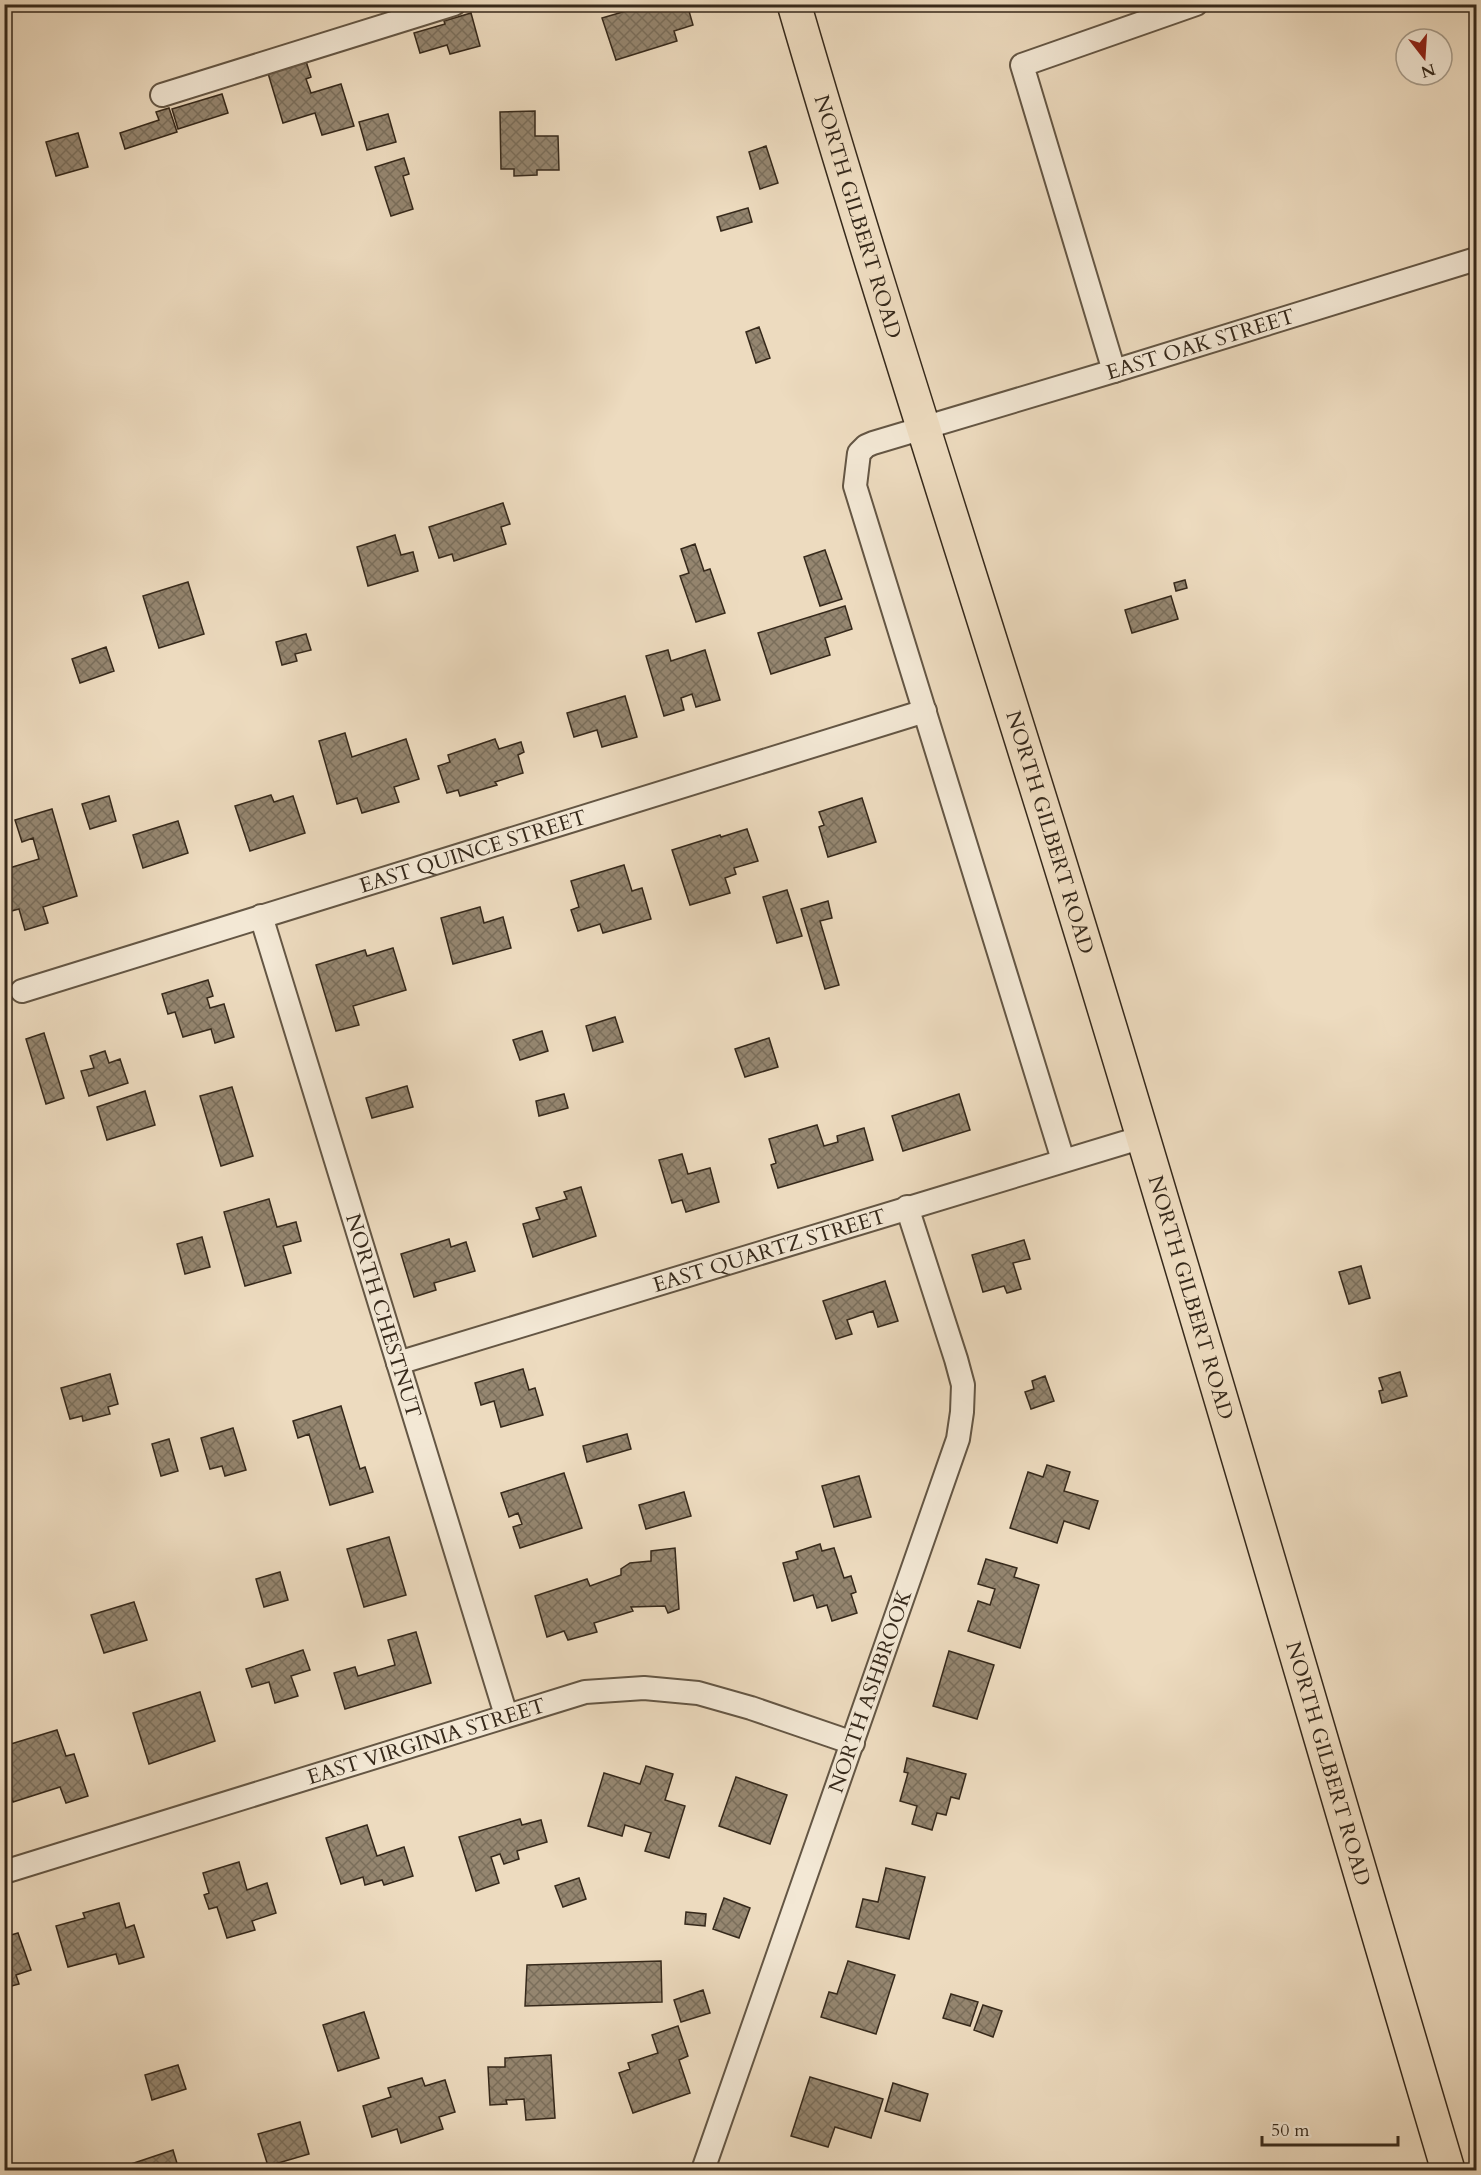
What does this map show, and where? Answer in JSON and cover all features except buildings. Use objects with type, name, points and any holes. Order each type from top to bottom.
[{"type":"main road","name":"NORTH GILBERT ROAD","points":[[794,4],[834,142],[974,585],[1143,1137],[1448,2170]]},
{"type":"street","points":[[162,95],[454,4]]},
{"type":"street","points":[[1114,371],[1022,65],[1196,4]]},
{"type":"street","name":"EAST OAK STREET","points":[[924,428],[1476,259]]},
{"type":"street","points":[[924,428],[867,446],[859,453],[855,486],[1063,1160]]},
{"type":"street","name":"EAST QUINCE STREET","points":[[22,991],[925,711]]},
{"type":"street","name":"NORTH CHESTNUT","points":[[261,916],[506,1715]]},
{"type":"street","name":"EAST QUARTZ STREET","points":[[398,1363],[1143,1137]]},
{"type":"street","name":"NORTH ASHBROOK","points":[[703,2170],[958,1439],[963,1412],[963,1385],[907,1208]]},
{"type":"street","name":"EAST VIRGINIA STREET","points":[[4,1872],[585,1692],[644,1688],[698,1693],[751,1708],[853,1743]]}]
